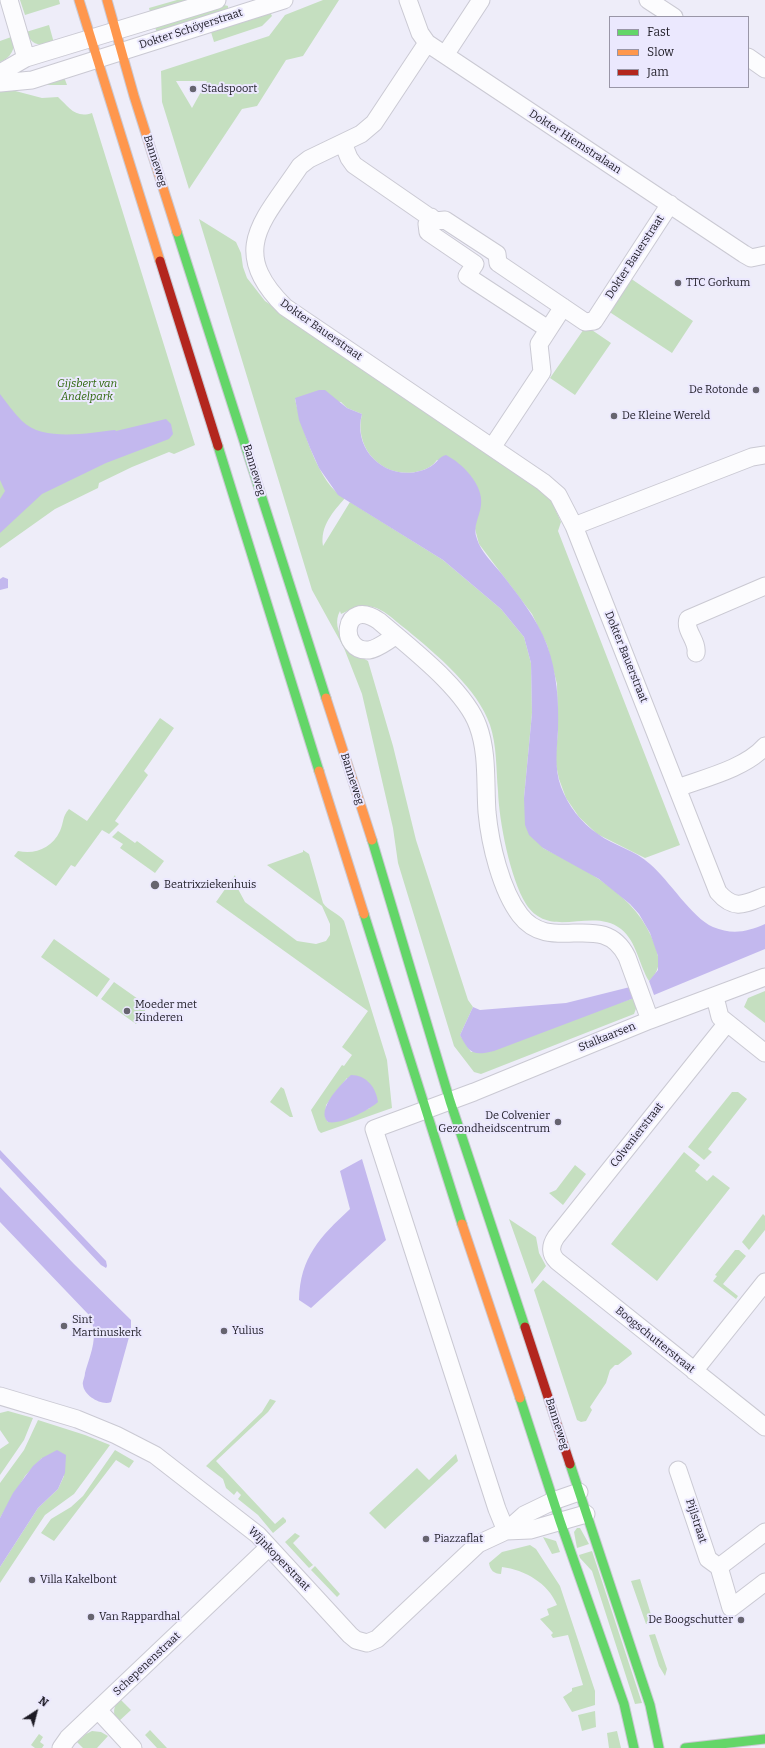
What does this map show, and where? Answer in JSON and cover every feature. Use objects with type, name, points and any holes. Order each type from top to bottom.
[{"type":"main road","name":"Banneweg","points":[[107,0],[137,104],[375,850],[450,1101],[586,1514],[598,1544],[650,1705],[659,1748]]},
{"type":"main road","points":[[79,1],[425,1110],[553,1501],[624,1704],[634,1748]]},
{"type":"main road","points":[[334,818],[347,825]]},
{"type":"main road","name":"Banneweg","points":[[381,905],[402,939]]},
{"type":"main road","points":[[686,1748],[765,1739]]},
{"type":"street","points":[[10,0],[26,58]]},
{"type":"street","name":"Dokter Schöyerstraat","points":[[0,73],[26,58],[217,0]]},
{"type":"street","name":"Dokter Hiemstralaan","points":[[408,0],[420,33],[427,43],[748,257],[754,258],[765,255]]},
{"type":"street","points":[[445,55],[481,0]]},
{"type":"street","points":[[648,0],[672,16]]},
{"type":"street","name":"Dokter Schöyerstraat","points":[[0,83],[32,80],[278,1]]},
{"type":"street","name":"Dokter Bauerstraat","points":[[427,43],[374,123],[361,134],[304,162],[258,228],[254,249],[260,276],[274,296],[285,307],[493,446],[543,482],[558,495],[574,526],[718,892],[730,904],[738,905],[745,904],[765,896]]},
{"type":"street","points":[[749,58],[765,69]]},
{"type":"street","name":"Dokter Bauerstraat","points":[[343,143],[349,158],[354,165],[436,221],[445,220],[497,254],[498,263],[585,322],[594,320],[670,204]]},
{"type":"street","points":[[430,217],[427,224],[428,232],[475,264],[467,276],[548,329]]},
{"type":"street","points":[[493,446],[542,372],[538,344],[563,307]]},
{"type":"street","points":[[574,526],[752,457],[765,456]]},
{"type":"street","points":[[696,653],[696,648],[687,624],[688,619],[765,586]]},
{"type":"street","points":[[396,636],[442,676],[472,712],[478,724],[483,744],[487,813],[492,838],[502,879],[521,917],[538,930],[556,934],[599,933],[614,939],[623,950],[640,990],[650,1020]]},
{"type":"street","points":[[677,788],[745,762],[756,756],[765,746]]},
{"type":"street","name":"Stalkaarsen","points":[[450,1101],[650,1020],[765,978]]},
{"type":"street","points":[[715,997],[720,1017],[765,1053]]},
{"type":"street","name":"Colvenierstraat","points":[[551,1249],[556,1237],[727,1023]]},
{"type":"street","points":[[450,1101],[374,1129],[497,1509],[506,1530]]},
{"type":"street","name":"Boogschutterstraat","points":[[551,1249],[553,1257],[557,1261],[765,1427]]},
{"type":"street","points":[[694,1371],[765,1282]]},
{"type":"street","name":"Wijnkoperstraat","points":[[0,1396],[77,1419],[116,1435],[148,1451],[248,1527],[269,1547],[350,1635],[356,1640],[367,1643],[377,1639],[478,1544],[506,1530],[524,1515],[553,1501],[579,1492]]},
{"type":"street","name":"Pijlstraat","points":[[678,1470],[708,1559],[719,1567],[731,1608],[765,1582]]},
{"type":"street","name":"Wijnkoperstraat","points":[[506,1530],[530,1530],[586,1514]]},
{"type":"street","points":[[719,1567],[765,1532]]},
{"type":"street","name":"Schepenenstraat","points":[[61,1748],[68,1738],[269,1547]]},
{"type":"street","points":[[98,1710],[133,1748]]},
{"type":"green space","points":[[20,0],[59,0],[60,4],[25,15]]},
{"type":"green space","points":[[177,0],[191,0],[150,12],[149,8]]},
{"type":"green space","points":[[323,0],[339,0],[303,56],[286,60],[257,106],[242,109],[189,189],[162,102],[161,71],[269,36],[285,15]],"holes":[[[176,81],[207,81],[192,108]]]},
{"type":"green space","points":[[224,5],[228,6],[228,10],[157,33],[155,27]]},
{"type":"green space","points":[[270,12],[272,16],[262,26],[214,42],[211,32]]},
{"type":"green space","points":[[49,25],[54,43],[41,45],[37,44],[28,37],[26,32]]},
{"type":"green space","points":[[14,36],[12,52],[7,58],[0,62],[0,41]]},
{"type":"green space","points":[[64,77],[67,85],[38,85]]},
{"type":"green space","name":"Gijsbert van Andelpark","points":[[4,88],[42,98],[58,97],[76,113],[92,113],[195,445],[174,454],[169,452],[132,467],[99,483],[98,488],[55,509],[0,548],[0,90]]},
{"type":"green space","points":[[199,219],[236,242],[241,253],[243,267],[247,278],[265,301],[541,488],[552,502],[561,522],[558,531],[680,845],[645,858],[597,834],[579,817],[566,798],[559,779],[555,760],[558,732],[557,684],[547,645],[532,614],[479,544],[475,529],[477,487],[471,477],[466,471],[437,460],[432,466],[420,471],[407,473],[394,471],[383,467],[367,450],[362,439],[360,427],[362,414],[347,408],[341,402],[295,399],[312,454],[319,468],[327,481],[345,498],[332,514],[325,526],[323,532],[323,546],[350,502],[443,560],[501,609],[524,637],[531,663],[532,713],[524,798],[543,848],[593,875],[623,898],[647,927],[657,950],[658,964],[656,973],[649,981],[631,940],[621,929],[610,923],[597,921],[559,922],[547,920],[536,915],[526,904],[520,893],[510,865],[503,833],[495,749],[492,733],[490,725],[476,698],[443,661],[384,612],[369,606],[352,609],[341,614],[340,611],[337,619],[337,626],[340,634],[355,653],[368,661],[393,746],[416,840],[468,1000],[473,1007],[460,1035],[471,1052],[634,998],[637,1006],[634,1014],[481,1074],[474,1072],[454,1046],[398,863],[393,828],[362,694],[344,648],[312,590]]},
{"type":"green space","points":[[630,278],[693,321],[672,353],[608,311]]},
{"type":"green space","points":[[586,326],[611,343],[575,395],[550,378]]},
{"type":"green space","points":[[160,718],[174,728],[144,771],[148,775],[115,821],[119,824],[109,834],[102,830],[75,867],[71,865],[56,886],[14,856],[18,851],[37,851],[48,846],[57,837],[64,817],[69,809],[87,821]]},
{"type":"green space","points":[[118,831],[135,843],[137,841],[164,861],[155,873],[120,848],[123,844],[112,837]]},
{"type":"green space","points":[[303,850],[309,854],[323,903],[344,921],[387,1060],[392,1108],[321,1133],[318,1130],[311,1110],[342,1065],[344,1066],[352,1055],[342,1047],[368,1011],[216,902],[235,875],[238,889],[245,902],[297,941],[316,944],[326,941],[330,935],[330,924],[322,906],[267,865],[303,852]],"holes":[[[347,1078],[370,1108],[341,1120],[328,1122],[325,1117],[326,1105]]]},
{"type":"green space","points":[[54,939],[110,979],[97,997],[41,957]]},
{"type":"green space","points":[[114,982],[148,1006],[136,1024],[101,999]]},
{"type":"green space","points":[[765,991],[765,1023],[744,1007],[748,998]]},
{"type":"green space","points":[[281,1087],[284,1089],[293,1117],[290,1117],[270,1102]]},
{"type":"green space","points":[[732,1092],[738,1092],[747,1099],[708,1149],[712,1152],[704,1160],[688,1147]]},
{"type":"green space","points":[[684,1152],[700,1165],[695,1171],[707,1181],[713,1175],[730,1188],[657,1281],[611,1244]]},
{"type":"green space","points":[[575,1165],[586,1174],[563,1205],[549,1193],[556,1190]]},
{"type":"green space","points":[[763,1214],[765,1216],[765,1230],[749,1250],[742,1242]]},
{"type":"green space","points":[[509,1219],[536,1237],[539,1253],[546,1266],[532,1284]]},
{"type":"green space","points":[[735,1250],[739,1250],[746,1256],[723,1284],[738,1296],[736,1299],[713,1281],[717,1276],[715,1275]]},
{"type":"green space","points":[[543,1280],[631,1351],[632,1354],[610,1370],[606,1383],[590,1407],[592,1410],[586,1421],[581,1422],[577,1420],[534,1290]]},
{"type":"green space","points":[[270,1399],[276,1401],[268,1412],[216,1461],[275,1524],[283,1517],[286,1520],[286,1522],[273,1533],[258,1515],[238,1499],[241,1495],[237,1491],[234,1495],[226,1488],[223,1479],[206,1466],[262,1412]]},
{"type":"green space","points":[[8,1411],[33,1418],[24,1440],[0,1475],[0,1449],[9,1443],[0,1430],[0,1413]]},
{"type":"green space","points":[[38,1420],[85,1435],[110,1445],[74,1494],[45,1515],[0,1583],[0,1567],[38,1508],[58,1489],[64,1476],[42,1458],[25,1476],[0,1518],[0,1483],[24,1450]]},
{"type":"green space","points":[[115,1450],[134,1461],[129,1468],[116,1460],[54,1541],[41,1533],[51,1519],[71,1507],[83,1496]]},
{"type":"green space","points":[[456,1454],[458,1461],[385,1529],[369,1513],[417,1468],[429,1480]]},
{"type":"green space","points":[[577,1528],[580,1528],[589,1544],[577,1548],[574,1532]]},
{"type":"green space","points":[[295,1533],[300,1536],[293,1543],[313,1565],[309,1568],[285,1542]]},
{"type":"green space","points":[[543,1537],[556,1541],[560,1552],[552,1554]]},
{"type":"green space","points":[[530,1545],[536,1549],[560,1586],[595,1691],[595,1705],[572,1712],[563,1697],[572,1691],[572,1688],[583,1685],[568,1635],[553,1638],[551,1635],[553,1633],[540,1619],[549,1615],[547,1609],[557,1605],[548,1590],[535,1579],[519,1571],[502,1567],[501,1574],[499,1574],[490,1568],[489,1563],[502,1552]]},
{"type":"green space","points":[[592,1551],[642,1703],[635,1704],[592,1571],[579,1555]]},
{"type":"green space","points":[[315,1566],[340,1594],[337,1597],[311,1570]]},
{"type":"green space","points":[[640,1579],[653,1621],[646,1624],[631,1581]]},
{"type":"green space","points":[[655,1634],[667,1669],[665,1676],[659,1666],[649,1635]]},
{"type":"green space","points":[[120,1699],[131,1710],[118,1722],[114,1710]]},
{"type":"green space","points":[[595,1711],[596,1727],[582,1731],[578,1715]]},
{"type":"green space","points":[[150,1730],[167,1748],[157,1748],[145,1735]]},
{"type":"green space","points":[[92,1731],[101,1732],[108,1736],[97,1748],[83,1748],[77,1742]]},
{"type":"green space","points":[[617,1731],[621,1748],[609,1748],[607,1733]]},
{"type":"green space","points":[[39,1734],[43,1737],[40,1742],[44,1745],[42,1748],[35,1748],[31,1745]]},
{"type":"shaded area","points":[[319,390],[325,390],[347,408],[362,414],[360,427],[362,439],[367,450],[374,459],[384,467],[407,473],[420,471],[436,463],[440,458],[446,455],[459,463],[471,476],[479,490],[481,497],[481,505],[475,530],[479,544],[484,553],[527,607],[538,625],[547,645],[553,666],[558,698],[557,772],[561,787],[571,807],[592,830],[604,838],[638,855],[650,864],[697,916],[713,927],[727,931],[739,932],[765,924],[765,949],[654,995],[649,981],[658,970],[658,956],[650,933],[639,914],[630,904],[599,879],[543,848],[529,835],[525,825],[524,798],[532,713],[531,663],[524,637],[501,609],[443,560],[338,495],[319,468],[310,448],[299,420],[295,398]]},
{"type":"shaded area","points":[[0,394],[22,421],[31,428],[42,432],[54,434],[80,434],[116,431],[166,419],[171,424],[173,434],[169,439],[106,463],[42,494],[0,533],[0,499],[5,491],[0,480]]},
{"type":"shaded area","points":[[3,577],[8,579],[8,588],[0,590],[0,579]]},
{"type":"shaded area","points":[[630,987],[634,998],[494,1051],[481,1053],[473,1052],[460,1035],[473,1007],[480,1010],[566,1003]]},
{"type":"shaded area","points":[[351,1075],[361,1077],[373,1087],[378,1102],[362,1113],[347,1119],[328,1122],[325,1117],[327,1104],[336,1090]]},
{"type":"shaded area","points":[[0,1150],[106,1261],[106,1268],[101,1265],[0,1158]]},
{"type":"shaded area","points":[[362,1159],[386,1240],[311,1308],[299,1300],[303,1272],[314,1249],[321,1239],[350,1209],[340,1171]]},
{"type":"shaded area","points":[[0,1187],[74,1264],[131,1320],[131,1330],[111,1402],[103,1403],[94,1399],[87,1393],[83,1385],[94,1336],[92,1321],[88,1314],[0,1222]]},
{"type":"shaded area","points":[[57,1450],[66,1455],[65,1473],[58,1489],[38,1508],[0,1567],[0,1518],[13,1493],[33,1466],[42,1458]]},
{"type":"traffic: fast","points":[[177,232],[326,698]]},
{"type":"traffic: fast","points":[[218,446],[319,771]]},
{"type":"traffic: fast","points":[[372,840],[450,1101],[525,1327]]},
{"type":"traffic: fast","points":[[364,914],[462,1224]]},
{"type":"traffic: fast","points":[[520,1398],[560,1521],[624,1704],[634,1748]]},
{"type":"traffic: fast","points":[[570,1464],[650,1705],[659,1748]]},
{"type":"traffic: fast","points":[[685,1748],[765,1739]]},
{"type":"traffic: slow","points":[[79,0],[160,261]]},
{"type":"traffic: slow","points":[[107,0],[134,96],[177,232]]},
{"type":"traffic: slow","points":[[326,698],[372,840]]},
{"type":"traffic: slow","points":[[319,771],[364,914]]},
{"type":"traffic: slow","points":[[462,1224],[520,1398]]},
{"type":"traffic: jam","points":[[160,261],[218,446]]},
{"type":"traffic: jam","points":[[525,1327],[570,1464]]},
{"type":"place","name":"Stadspoort","points":[[193,89]]},
{"type":"place","name":"TTC Gorkum","points":[[678,283]]},
{"type":"place","name":"De Rotonde","points":[[756,390]]},
{"type":"place","name":"De Kleine Wereld","points":[[614,416]]},
{"type":"place","name":"Beatrixziekenhuis","points":[[155,885]]},
{"type":"place","name":"Moeder met Kinderen","points":[[127,1011]]},
{"type":"place","name":"De Colvenier Gezondheidscentrum","points":[[558,1122]]},
{"type":"place","name":"Sint Martinuskerk","points":[[64,1326]]},
{"type":"place","name":"Yulius","points":[[224,1331]]},
{"type":"place","name":"Piazzaflat","points":[[426,1539]]},
{"type":"place","name":"Villa Kakelbont","points":[[32,1580]]},
{"type":"place","name":"Van Rappardhal","points":[[91,1617]]},
{"type":"place","name":"De Boogschutter","points":[[741,1620]]}]
